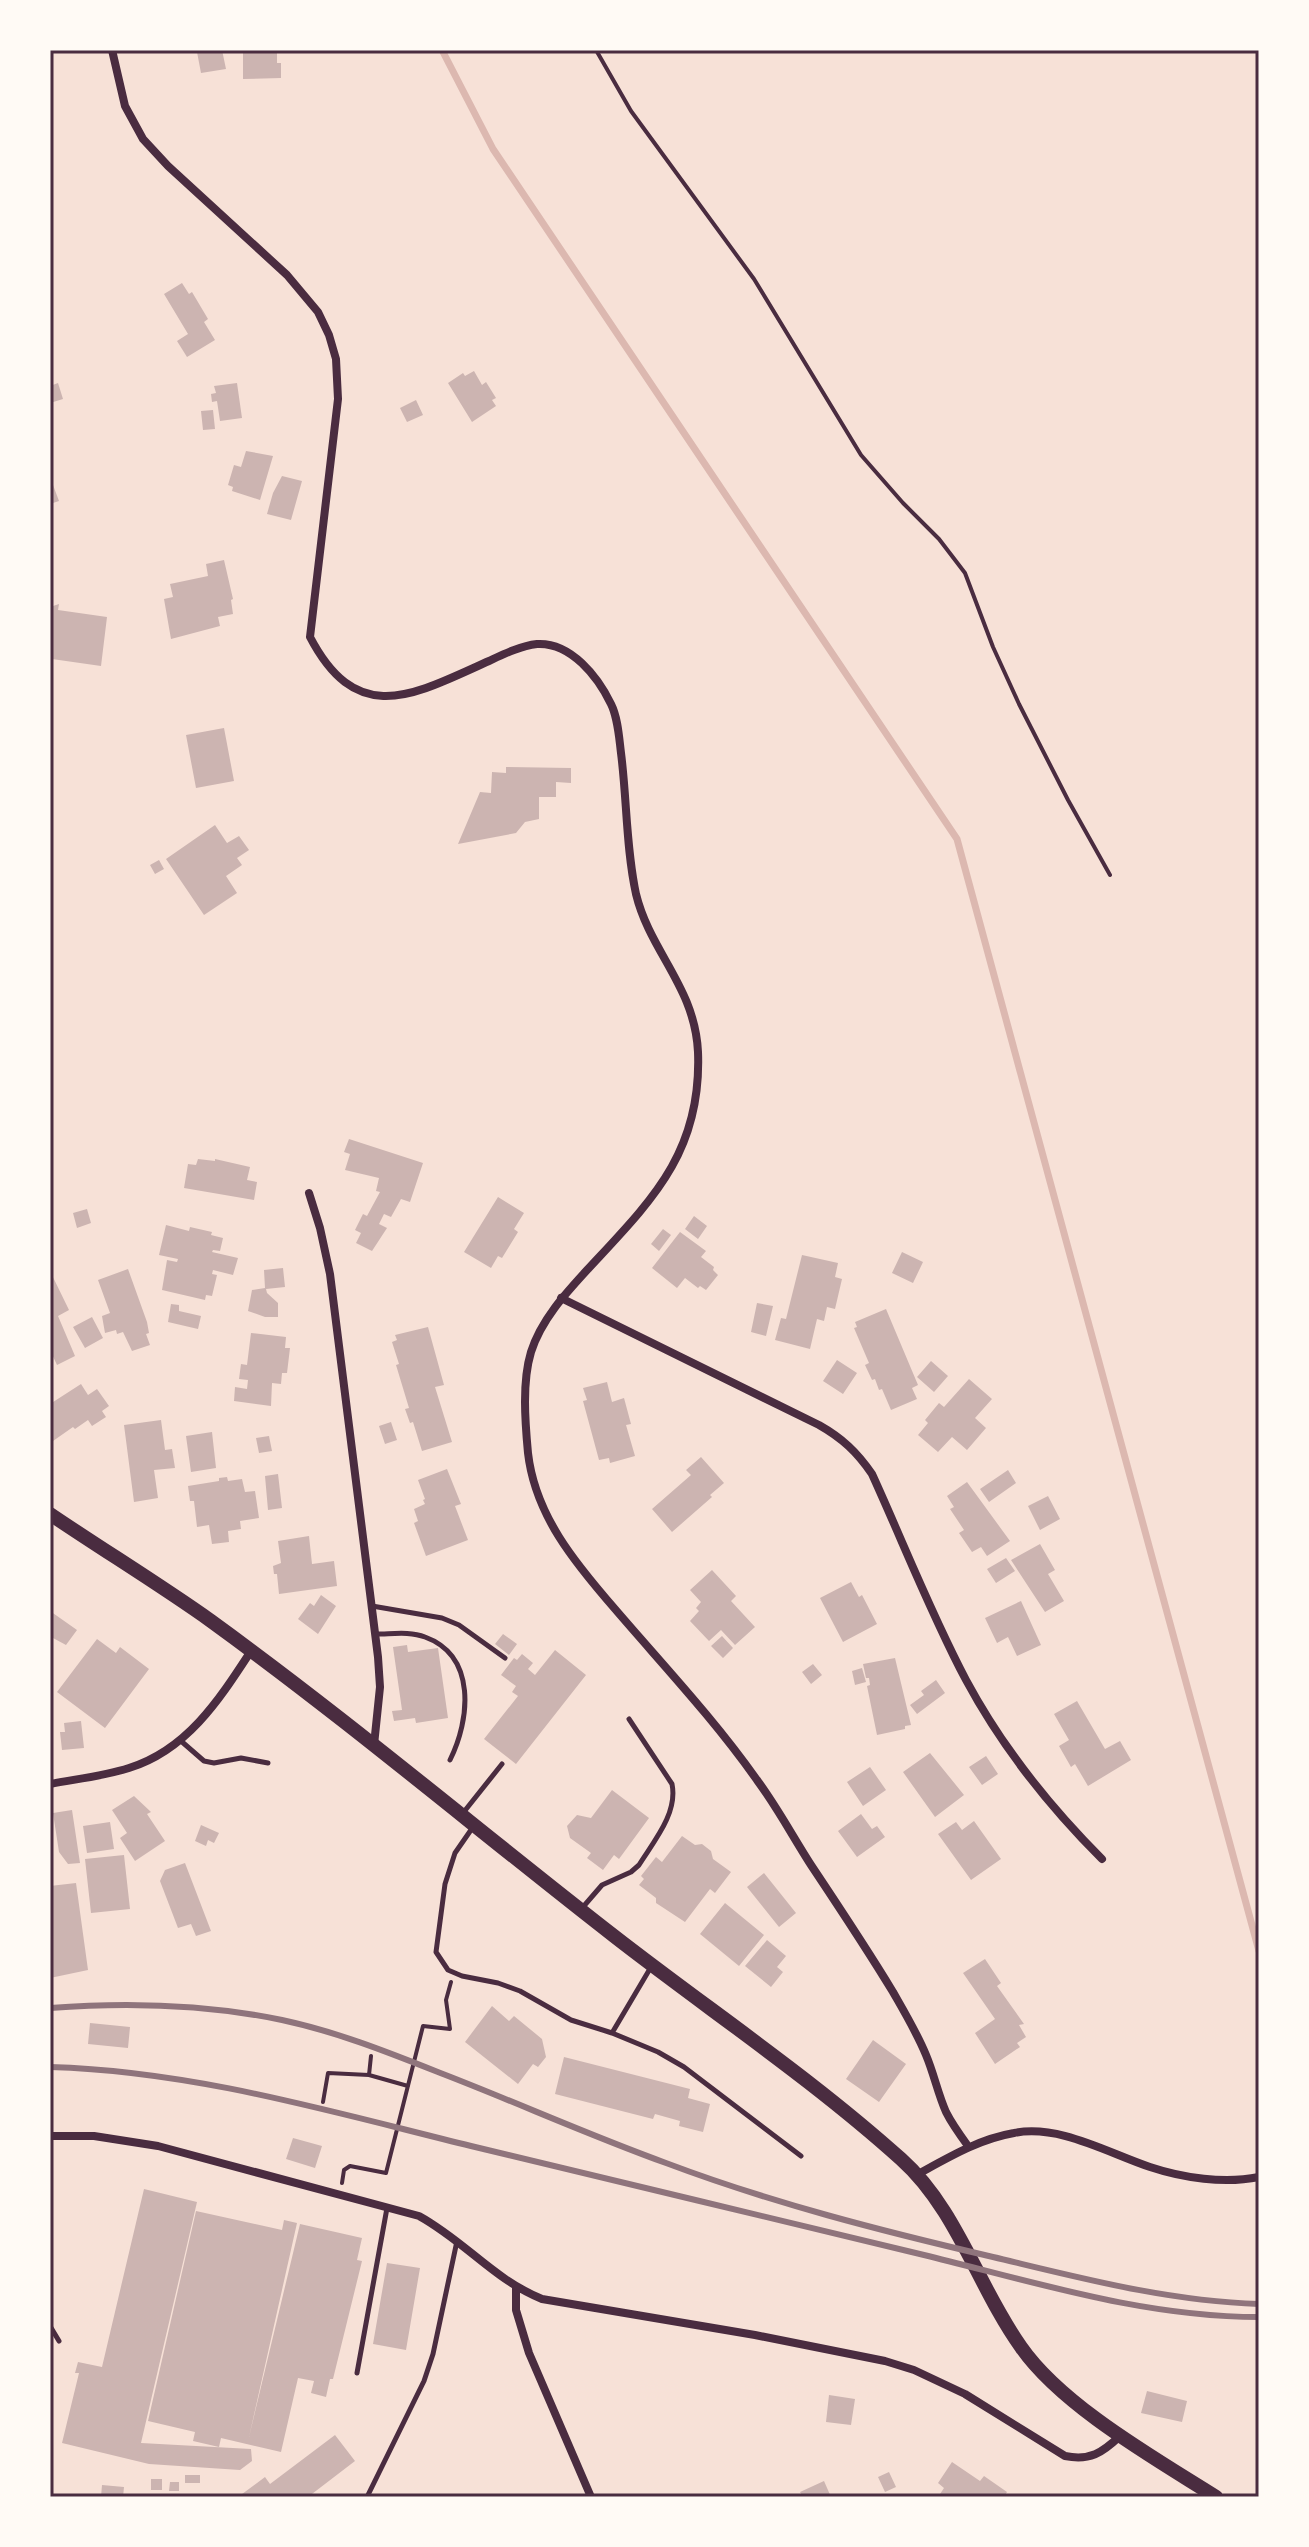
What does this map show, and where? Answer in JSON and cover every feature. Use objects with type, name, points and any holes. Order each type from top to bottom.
[{"type":"main road","points":[[50,1514],[163,1588],[251,1651],[652,1966],[860,2122],[918,2174],[947,2215],[988,2296],[1022,2350],[1039,2370],[1120,2436],[1216,2497]]},
{"type":"street","points":[[112,50],[125,106],[143,139],[168,166],[287,275],[318,312],[329,335],[336,359],[338,399],[310,637],[320,657],[356,690],[374,696],[400,696],[436,684],[512,650],[540,644],[564,650],[583,663],[614,709],[637,897],[651,934],[690,1006],[698,1048],[697,1095],[688,1136],[670,1172],[643,1210],[561,1298],[532,1347],[527,1370],[528,1457],[545,1513],[561,1543],[708,1716],[759,1782],[918,2036],[945,2110],[968,2146]]},
{"type":"street","points":[[309,1193],[330,1274],[372,1606],[380,1687],[374,1746]]},
{"type":"street","points":[[561,1298],[819,1425],[856,1452],[872,1474],[965,1678],[985,1713],[1051,1805],[1102,1859]]},
{"type":"street","points":[[50,1784],[128,1769],[168,1751],[214,1705],[251,1651]]},
{"type":"street","points":[[918,2174],[968,2146],[1016,2132],[1054,2134],[1151,2168],[1199,2179],[1259,2177]]},
{"type":"street","points":[[50,2136],[94,2136],[148,2144],[419,2216],[457,2240],[516,2288],[564,2304],[755,2335],[885,2361],[914,2370],[965,2394],[1065,2456],[1080,2459],[1093,2457],[1120,2436]]},
{"type":"street","points":[[516,2288],[516,2310],[529,2353],[591,2497]]},
{"type":"lane","points":[[372,1606],[442,1618],[459,1625],[505,1658]]},
{"type":"lane","points":[[375,1634],[425,1637],[443,1646],[452,1656],[463,1679],[466,1699],[465,1720],[450,1760]]},
{"type":"lane","points":[[580,1910],[602,1885],[639,1865],[672,1808],[672,1784],[629,1719]]},
{"type":"lane","points":[[181,1741],[204,1761],[214,1763],[241,1758],[268,1763]]},
{"type":"lane","points":[[460,1816],[502,1764]]},
{"type":"lane","points":[[474,1826],[455,1853],[445,1884],[436,1937],[440,1962],[453,1972],[520,1991],[571,2020],[658,2052],[684,2067],[801,2156]]},
{"type":"lane","points":[[612,2033],[652,1966]]},
{"type":"lane","points":[[357,2373],[387,2207]]},
{"type":"lane","points":[[367,2497],[424,2381],[433,2354],[457,2240]]},
{"type":"lane","points":[[50,2326],[59,2341]]},
{"type":"path","points":[[596,50],[631,111],[754,279],[861,455],[939,539],[965,573],[1019,704],[1110,875]]},
{"type":"path","points":[[350,2166],[386,2173],[423,2026],[450,2029],[446,2000],[453,1972]]},
{"type":"path","points":[[369,2075],[371,2056]]},
{"type":"path","points":[[323,2102],[328,2073],[369,2075],[408,2086]]},
{"type":"building","points":[[222,50],[226,69],[201,73],[197,52]]},
{"type":"building","points":[[243,50],[277,50],[281,78],[243,79]]},
{"type":"building","points":[[182,283],[189,294],[192,292],[208,319],[204,322],[215,340],[187,357],[177,341],[188,334],[164,294]]},
{"type":"building","points":[[474,371],[482,385],[486,382],[496,398],[492,400],[496,406],[472,422],[448,383],[463,373],[465,376]]},
{"type":"building","points":[[58,383],[63,399],[50,403],[50,386]]},
{"type":"building","points":[[237,383],[242,418],[220,421],[217,401],[212,402],[211,394],[216,393],[214,386]]},
{"type":"building","points":[[416,400],[423,415],[407,422],[400,408]]},
{"type":"building","points":[[213,410],[215,429],[203,430],[201,411]]},
{"type":"building","points":[[246,451],[273,456],[260,500],[232,491],[233,487],[228,485],[234,465],[241,467]]},
{"type":"building","points":[[282,476],[302,481],[291,520],[267,514]]},
{"type":"building","points":[[50,477],[59,501],[50,504]]},
{"type":"building","points":[[224,560],[233,599],[233,614],[218,617],[220,626],[171,639],[164,599],[173,597],[170,584],[208,576],[206,564]]},
{"type":"building","points":[[59,604],[58,610],[107,617],[101,666],[52,659],[50,607]]},
{"type":"building","points":[[224,728],[234,781],[196,788],[186,735]]},
{"type":"building","points":[[506,767],[571,768],[571,783],[556,782],[556,797],[539,797],[539,819],[525,822],[516,833],[458,844],[480,792],[491,793],[492,772],[506,773]]},
{"type":"building","points":[[215,825],[227,843],[239,836],[249,850],[237,858],[242,865],[226,876],[237,893],[204,915],[166,859]]},
{"type":"building","points":[[159,860],[164,869],[155,874],[150,865]]},
{"type":"building","points":[[349,1139],[423,1163],[410,1202],[401,1199],[391,1217],[384,1214],[379,1224],[387,1228],[372,1251],[356,1243],[361,1233],[355,1230],[380,1192],[376,1191],[379,1178],[345,1170],[350,1154],[344,1152]]},
{"type":"building","points":[[198,1159],[215,1159],[250,1167],[247,1180],[257,1182],[254,1200],[184,1188],[188,1164],[196,1165]]},
{"type":"building","points":[[498,1197],[524,1213],[514,1229],[518,1232],[502,1258],[498,1256],[491,1268],[464,1252]]},
{"type":"building","points":[[87,1209],[91,1223],[77,1228],[73,1213]]},
{"type":"building","points":[[694,1216],[707,1226],[698,1239],[685,1229]]},
{"type":"building","points":[[166,1225],[189,1231],[190,1227],[212,1232],[211,1235],[223,1238],[220,1251],[212,1252],[238,1258],[233,1275],[213,1270],[212,1274],[217,1275],[212,1296],[206,1295],[205,1300],[162,1290],[167,1260],[177,1262],[178,1259],[159,1255]]},
{"type":"building","points":[[663,1229],[671,1235],[659,1251],[651,1244]]},
{"type":"building","points":[[680,1232],[706,1251],[701,1257],[714,1267],[718,1275],[706,1290],[685,1278],[677,1288],[652,1268]]},
{"type":"building","points":[[902,1252],[923,1262],[913,1283],[892,1273]]},
{"type":"building","points":[[802,1255],[838,1263],[835,1277],[842,1279],[835,1309],[827,1307],[824,1321],[817,1319],[810,1349],[775,1340],[781,1318],[786,1319]]},
{"type":"building","points":[[283,1268],[285,1287],[266,1289],[278,1303],[278,1317],[265,1317],[248,1311],[252,1290],[265,1288],[264,1270]]},
{"type":"building","points":[[128,1269],[147,1322],[149,1333],[146,1334],[150,1345],[132,1351],[123,1332],[105,1333],[102,1316],[110,1313],[98,1280]]},
{"type":"building","points":[[50,1271],[69,1310],[58,1316],[75,1356],[57,1365],[50,1350]]},
{"type":"building","points":[[757,1303],[773,1306],[766,1336],[751,1332]]},
{"type":"building","points":[[171,1304],[179,1305],[179,1311],[201,1316],[198,1329],[168,1322]]},
{"type":"building","points":[[886,1309],[918,1385],[912,1388],[917,1399],[891,1410],[882,1389],[879,1390],[865,1365],[869,1363],[854,1328],[857,1327],[855,1322]]},
{"type":"building","points":[[92,1317],[103,1338],[85,1348],[73,1327]]},
{"type":"building","points":[[428,1327],[444,1385],[435,1387],[452,1442],[422,1451],[413,1422],[410,1423],[405,1409],[409,1408],[392,1342],[397,1340],[395,1335]]},
{"type":"building","points":[[251,1333],[286,1337],[285,1348],[290,1348],[287,1373],[282,1373],[281,1384],[272,1383],[271,1406],[234,1401],[235,1387],[247,1389],[248,1380],[239,1379],[241,1364],[247,1365]]},
{"type":"building","points":[[837,1360],[857,1373],[843,1394],[823,1381]]},
{"type":"building","points":[[931,1361],[948,1376],[934,1392],[917,1377]]},
{"type":"building","points":[[969,1379],[992,1399],[975,1418],[986,1428],[967,1450],[952,1437],[938,1452],[918,1435],[939,1403],[944,1407]]},
{"type":"building","points":[[607,1382],[612,1402],[624,1398],[631,1424],[626,1425],[635,1456],[610,1463],[609,1458],[599,1460],[583,1401],[587,1400],[583,1388]]},
{"type":"building","points":[[81,1384],[88,1395],[97,1389],[109,1406],[102,1411],[106,1417],[92,1426],[88,1420],[53,1441],[50,1436],[50,1404]]},
{"type":"building","points":[[161,1420],[165,1450],[172,1449],[175,1468],[154,1470],[158,1498],[134,1502],[124,1425]]},
{"type":"building","points":[[391,1422],[397,1440],[385,1444],[379,1426]]},
{"type":"building","points":[[212,1432],[216,1468],[191,1472],[186,1436]]},
{"type":"building","points":[[269,1436],[272,1451],[259,1453],[256,1438]]},
{"type":"building","points":[[701,1457],[724,1483],[672,1532],[652,1509],[691,1475],[686,1470]]},
{"type":"building","points":[[447,1469],[461,1504],[455,1506],[468,1540],[426,1556],[414,1523],[418,1521],[414,1509],[425,1504],[418,1480]]},
{"type":"building","points":[[1008,1470],[1016,1483],[989,1502],[980,1489]]},
{"type":"building","points":[[278,1474],[282,1508],[268,1510],[265,1476]]},
{"type":"building","points":[[227,1477],[228,1481],[242,1479],[245,1492],[255,1491],[259,1518],[240,1521],[241,1529],[228,1531],[229,1542],[212,1544],[209,1525],[197,1527],[194,1501],[190,1501],[188,1486]]},
{"type":"building","points":[[967,1482],[1010,1541],[987,1556],[981,1547],[972,1552],[959,1533],[964,1530],[950,1509],[954,1507],[947,1496]]},
{"type":"building","points":[[1048,1496],[1060,1519],[1040,1530],[1028,1506]]},
{"type":"building","points":[[309,1536],[312,1564],[334,1561],[337,1586],[279,1594],[273,1566],[281,1563],[278,1541]]},
{"type":"building","points":[[1040,1544],[1055,1570],[1048,1574],[1064,1601],[1045,1612],[1011,1560]]},
{"type":"building","points":[[1006,1558],[1015,1571],[996,1583],[987,1569]]},
{"type":"building","points":[[712,1570],[736,1596],[731,1601],[755,1627],[735,1645],[721,1630],[709,1641],[690,1621],[699,1611],[696,1608],[701,1602],[690,1590]]},
{"type":"building","points":[[851,1582],[859,1597],[862,1595],[877,1624],[843,1642],[820,1598]]},
{"type":"building","points":[[321,1595],[336,1606],[318,1634],[298,1619],[310,1603],[314,1606]]},
{"type":"building","points":[[1021,1601],[1041,1645],[1017,1656],[1008,1637],[997,1643],[985,1618]]},
{"type":"building","points":[[50,1611],[77,1630],[66,1645],[53,1638],[50,1642]]},
{"type":"building","points":[[503,1634],[517,1644],[509,1655],[495,1644]]},
{"type":"building","points":[[722,1636],[733,1648],[723,1658],[711,1646]]},
{"type":"building","points":[[97,1639],[116,1653],[120,1647],[149,1669],[105,1728],[57,1692]]},
{"type":"building","points":[[407,1645],[408,1652],[438,1648],[448,1718],[416,1723],[415,1718],[394,1721],[392,1711],[402,1710],[393,1647]]},
{"type":"building","points":[[555,1650],[586,1675],[516,1764],[484,1739],[518,1696],[512,1692],[516,1686],[501,1675],[514,1658],[517,1660],[522,1654],[533,1663],[528,1669],[535,1675]]},
{"type":"building","points":[[895,1658],[911,1725],[877,1735],[867,1686],[870,1685],[869,1678],[866,1678],[863,1664]]},
{"type":"building","points":[[813,1664],[822,1675],[811,1684],[802,1672]]},
{"type":"building","points":[[862,1668],[866,1682],[855,1685],[852,1671]]},
{"type":"building","points":[[936,1680],[945,1693],[917,1714],[910,1705],[924,1695],[921,1691]]},
{"type":"building","points":[[1077,1701],[1105,1749],[1120,1741],[1131,1760],[1088,1786],[1075,1764],[1071,1767],[1059,1746],[1069,1740],[1054,1714]]},
{"type":"building","points":[[81,1721],[84,1748],[62,1750],[60,1732],[65,1732],[64,1723]]},
{"type":"building","points":[[930,1753],[964,1795],[935,1817],[903,1772]]},
{"type":"building","points":[[986,1756],[998,1774],[982,1785],[969,1767]]},
{"type":"building","points":[[870,1767],[886,1790],[863,1806],[847,1782]]},
{"type":"building","points":[[612,1790],[649,1818],[619,1859],[614,1855],[603,1870],[587,1858],[591,1853],[570,1838],[567,1826],[577,1815],[591,1818]]},
{"type":"building","points":[[134,1796],[151,1812],[147,1814],[165,1841],[135,1861],[120,1838],[127,1833],[112,1810]]},
{"type":"building","points":[[72,1810],[80,1863],[68,1864],[59,1852],[53,1813]]},
{"type":"building","points":[[861,1814],[872,1829],[877,1826],[885,1837],[857,1857],[838,1831]]},
{"type":"building","points":[[974,1821],[1001,1859],[971,1880],[938,1834],[956,1822],[962,1830]]},
{"type":"building","points":[[110,1822],[114,1849],[87,1853],[83,1826]]},
{"type":"building","points":[[201,1825],[219,1833],[214,1843],[208,1840],[206,1846],[195,1841]]},
{"type":"building","points":[[682,1836],[695,1845],[702,1844],[711,1851],[713,1859],[731,1872],[715,1893],[710,1889],[685,1922],[656,1903],[656,1898],[639,1885],[644,1879],[641,1876],[656,1857],[662,1862]]},
{"type":"building","points":[[124,1855],[130,1909],[91,1913],[85,1859]]},
{"type":"building","points":[[185,1863],[211,1931],[196,1936],[191,1924],[178,1928],[160,1881],[165,1870]]},
{"type":"building","points":[[764,1873],[796,1913],[779,1927],[747,1887]]},
{"type":"building","points":[[76,1883],[88,1970],[50,1978],[50,1886]]},
{"type":"building","points":[[725,1903],[764,1935],[739,1966],[700,1934]]},
{"type":"building","points":[[767,1940],[786,1956],[777,1967],[783,1972],[771,1987],[745,1966]]},
{"type":"building","points":[[985,1959],[1001,1983],[997,1986],[1024,2024],[1019,2025],[1026,2037],[1017,2043],[1020,2047],[995,2064],[975,2033],[995,2019],[963,1973]]},
{"type":"building","points":[[492,2006],[509,2021],[514,2016],[542,2039],[546,2057],[538,2067],[533,2064],[518,2084],[465,2042]]},
{"type":"building","points":[[90,2023],[130,2027],[128,2048],[88,2044]]},
{"type":"building","points":[[873,2040],[906,2064],[879,2102],[846,2079]]},
{"type":"building","points":[[564,2057],[690,2089],[688,2098],[710,2104],[703,2132],[679,2126],[680,2121],[655,2114],[653,2119],[555,2094]]},
{"type":"building","points":[[293,2138],[322,2146],[315,2168],[286,2159]]},
{"type":"building","points":[[144,2189],[197,2202],[141,2443],[251,2449],[252,2461],[240,2470],[149,2464],[62,2443],[79,2373],[75,2373],[78,2362],[102,2367]]},
{"type":"building","points":[[196,2211],[282,2230],[284,2220],[297,2223],[249,2437],[300,2224],[362,2238],[357,2260],[362,2261],[333,2379],[330,2379],[326,2397],[311,2393],[314,2381],[298,2378],[281,2452],[221,2438],[219,2447],[193,2441],[195,2432],[148,2421]]},
{"type":"building","points":[[387,2263],[420,2268],[406,2350],[373,2344]]},
{"type":"building","points":[[1147,2391],[1187,2401],[1182,2422],[1141,2413]]},
{"type":"building","points":[[829,2395],[855,2399],[851,2425],[826,2422]]},
{"type":"building","points":[[335,2435],[355,2461],[308,2497],[238,2497],[265,2477],[270,2484]]},
{"type":"building","points":[[952,2462],[980,2481],[984,2476],[1007,2492],[1004,2497],[944,2497],[940,2494],[944,2488],[938,2483]]},
{"type":"building","points":[[889,2472],[896,2487],[885,2492],[878,2477]]},
{"type":"building","points":[[185,2475],[200,2475],[200,2483],[185,2483]]},
{"type":"building","points":[[151,2479],[162,2479],[162,2490],[151,2490]]},
{"type":"building","points":[[824,2481],[831,2497],[803,2497],[800,2492]]},
{"type":"building","points":[[170,2482],[179,2482],[179,2491],[169,2491]]},
{"type":"building","points":[[102,2485],[124,2487],[123,2497],[101,2497]]},
{"type":"waterway","points":[[442,50],[493,149],[957,839],[1259,1951]]},
{"type":"railway","points":[[50,2008],[108,2005],[195,2008],[303,2025],[384,2051],[666,2163],[828,2215],[1092,2280],[1191,2298],[1259,2304]]},
{"type":"railway","points":[[50,2067],[157,2076],[262,2095],[1090,2296],[1174,2311],[1259,2317]]}]
